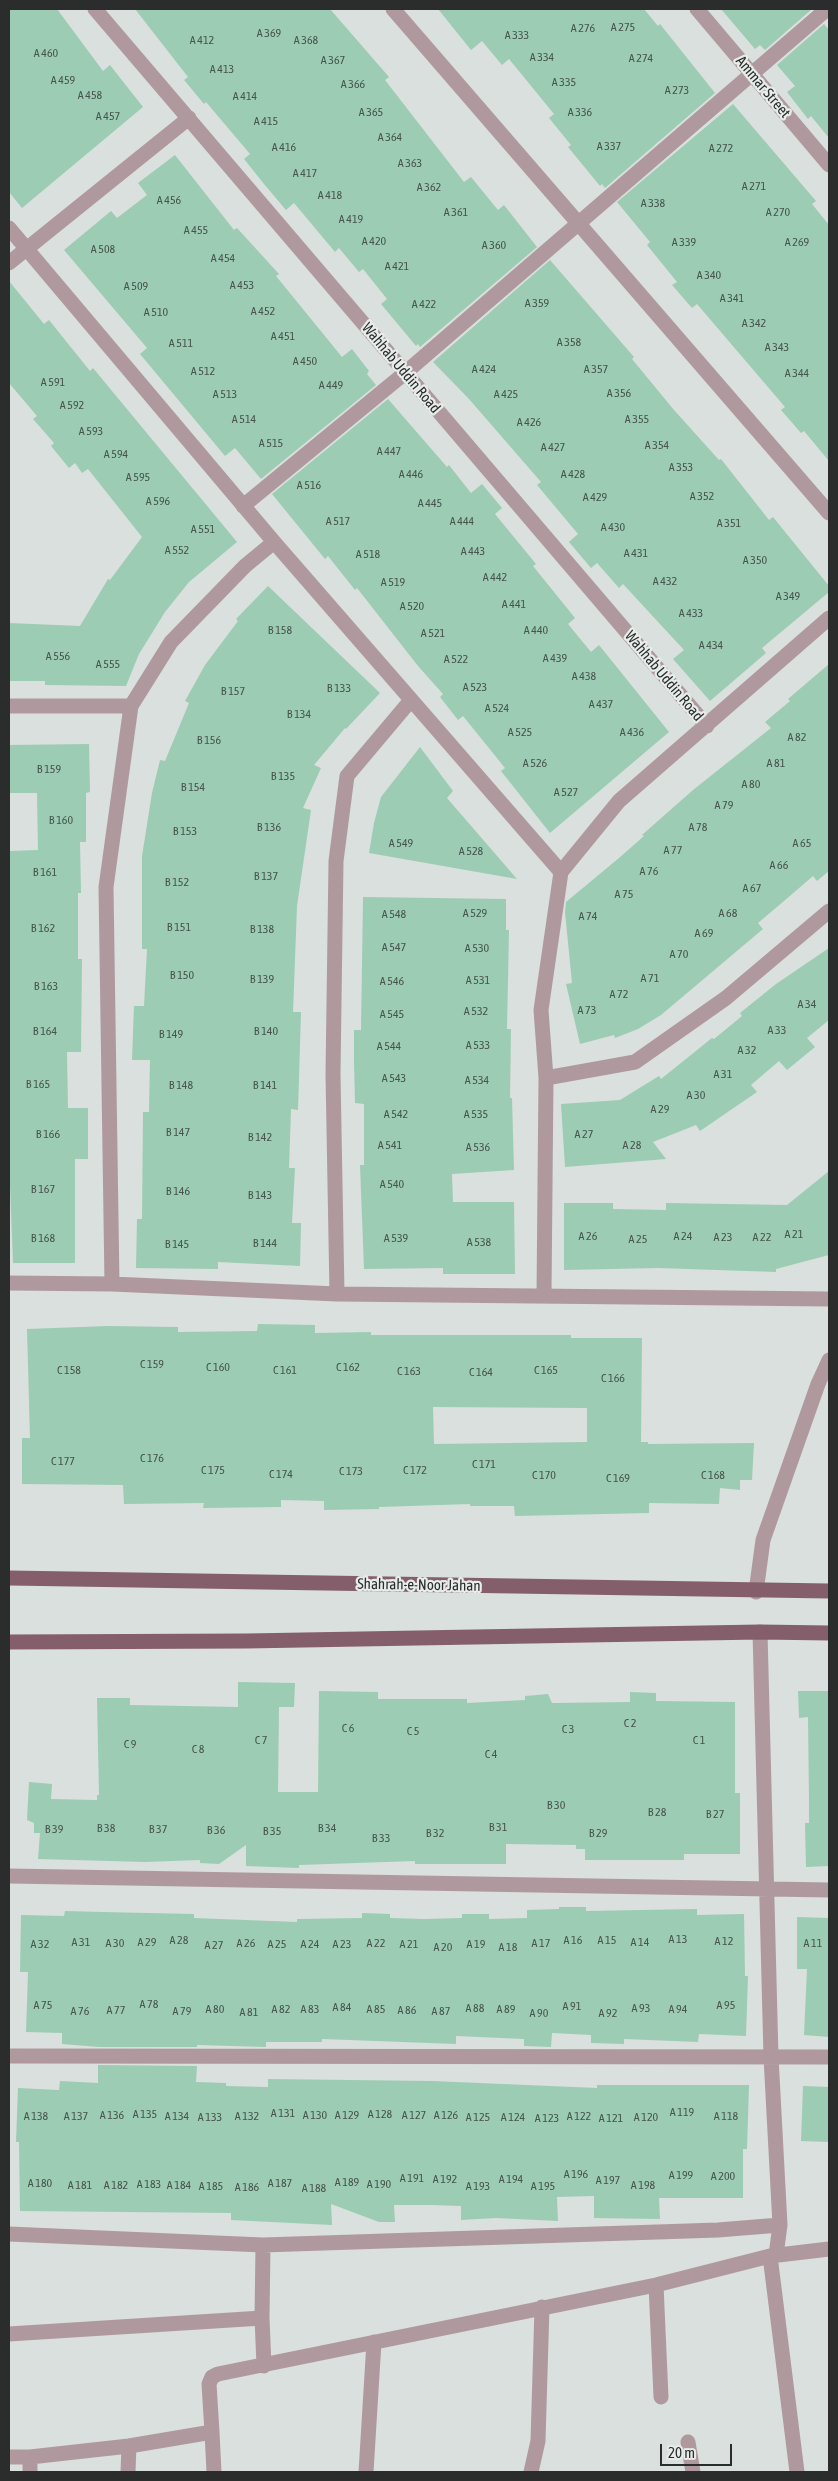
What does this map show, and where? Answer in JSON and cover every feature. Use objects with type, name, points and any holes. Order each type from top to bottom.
[{"type":"main road","name":"Shahrah-e-Noor Jahan","points":[[9,1578],[756,1592],[829,1591]]},
{"type":"main road","points":[[9,1642],[246,1641],[760,1632],[829,1633]]},
{"type":"street","name":"Wahhab Uddin Road","points":[[96,9],[707,726]]},
{"type":"street","points":[[393,9],[829,514]]},
{"type":"street","name":"Ammar Street","points":[[698,9],[829,165]]},
{"type":"street","points":[[243,506],[405,373],[828,9]]},
{"type":"street","points":[[9,263],[189,118]]},
{"type":"street","points":[[9,228],[243,506],[561,872]]},
{"type":"street","points":[[112,1284],[106,888],[131,706],[171,642],[245,566],[274,542]]},
{"type":"street","points":[[544,1295],[546,1078],[541,1010],[561,872],[619,801],[829,618]]},
{"type":"street","points":[[337,1294],[332,1074],[336,861],[347,776],[411,700]]},
{"type":"street","points":[[9,706],[131,706]]},
{"type":"street","points":[[546,1078],[635,1062],[726,998],[829,911]]},
{"type":"street","points":[[9,1283],[112,1284],[337,1294],[829,1299]]},
{"type":"street","points":[[756,1592],[763,1540],[818,1384],[829,1360]]},
{"type":"street","points":[[760,1632],[771,2058],[780,2225],[773,2256],[797,2472]]},
{"type":"street","points":[[9,1876],[829,1890]]},
{"type":"street","points":[[9,2056],[829,2057]]},
{"type":"street","points":[[9,2234],[263,2245],[718,2230],[780,2225]]},
{"type":"street","points":[[263,2245],[262,2318],[264,2366]]},
{"type":"street","points":[[214,2472],[209,2384],[212,2377],[218,2374],[656,2285],[773,2256],[829,2249]]},
{"type":"street","points":[[656,2285],[661,2397]]},
{"type":"street","points":[[532,2472],[538,2441],[542,2308]]},
{"type":"street","points":[[9,2334],[262,2318]]},
{"type":"street","points":[[366,2472],[374,2342]]},
{"type":"street","points":[[9,2457],[30,2465],[212,2432]]},
{"type":"street","points":[[688,2442],[693,2472]]},
{"type":"street","points":[[128,2446],[128,2472]]},
{"type":"building","points":[[9,9],[57,9],[103,71],[110,65],[143,107],[22,208],[9,192]]},
{"type":"building","points":[[135,9],[330,9],[389,77],[385,80],[464,182],[471,177],[498,210],[504,205],[537,247],[420,347],[418,344],[416,346],[381,304],[387,299],[363,269],[359,272],[339,248],[335,252],[294,203],[286,210],[264,184],[244,159],[250,154],[206,102],[204,104],[184,80],[188,77]]},
{"type":"building","points":[[438,9],[644,9],[658,26],[660,24],[715,93],[605,188],[602,184],[600,186],[568,147],[571,145],[549,118],[554,114],[509,59],[502,65],[482,41],[471,50]]},
{"type":"building","points":[[721,9],[812,9],[765,50],[760,45],[755,49]]},
{"type":"building","points":[[824,24],[829,30],[829,138],[811,116],[808,119],[787,92],[795,86],[777,65]]},
{"type":"building","points":[[733,104],[816,201],[812,204],[829,225],[829,461],[804,431],[801,433],[781,410],[785,407],[697,304],[692,308],[672,285],[677,282],[647,245],[650,242],[617,202]]},
{"type":"building","points":[[175,155],[234,230],[237,228],[279,274],[276,276],[342,357],[352,349],[369,371],[367,374],[376,385],[261,479],[235,448],[225,456],[140,354],[147,348],[64,250],[111,211],[117,218],[147,195],[138,183]]},
{"type":"building","points":[[550,260],[634,357],[632,359],[674,410],[719,460],[721,459],[769,520],[773,517],[829,586],[829,592],[762,648],[766,653],[710,701],[673,659],[684,650],[623,584],[619,588],[597,563],[591,568],[569,542],[578,534],[537,485],[541,482],[469,399],[433,362]]},
{"type":"building","points":[[9,281],[44,324],[49,320],[90,371],[93,368],[237,542],[189,582],[165,612],[139,654],[126,686],[45,685],[45,681],[9,681],[9,623],[80,626],[108,579],[110,580],[142,537],[88,469],[82,473],[75,463],[69,468],[51,446],[54,443],[33,419],[37,416],[9,383]]},
{"type":"building","points":[[388,399],[447,467],[449,465],[471,493],[482,484],[502,508],[495,514],[536,564],[533,566],[575,618],[568,624],[591,652],[599,645],[669,732],[550,833],[501,771],[505,768],[463,716],[458,720],[440,697],[443,694],[418,666],[357,588],[355,590],[328,556],[325,559],[272,494]]},
{"type":"building","points":[[268,586],[380,693],[345,728],[314,765],[321,768],[303,808],[311,810],[297,906],[293,1012],[301,1012],[298,1110],[291,1109],[289,1168],[295,1168],[292,1223],[301,1223],[300,1266],[218,1262],[218,1269],[136,1268],[137,1219],[142,1219],[143,1112],[149,1112],[150,1060],[132,1060],[134,1006],[144,1006],[147,949],[142,949],[142,856],[152,793],[160,760],[165,761],[189,703],[185,701],[205,665],[238,621],[236,619]]},
{"type":"building","points":[[829,664],[829,871],[817,881],[813,876],[758,923],[763,929],[661,1015],[638,1029],[615,1038],[614,1035],[580,1044],[566,984],[572,983],[565,912],[566,902],[644,836],[642,835],[693,790],[771,728],[765,722],[790,701],[788,699]]},
{"type":"building","points":[[89,744],[90,792],[86,793],[86,842],[80,842],[81,893],[78,893],[78,959],[82,959],[81,1052],[67,1052],[68,1108],[88,1108],[88,1159],[75,1159],[75,1263],[13,1263],[9,1159],[9,851],[38,850],[37,793],[9,793],[9,745]]},
{"type":"building","points":[[420,747],[453,791],[447,798],[517,879],[369,853],[381,797]]},
{"type":"building","points":[[363,897],[506,899],[506,930],[509,930],[507,1029],[511,1029],[510,1098],[512,1098],[514,1170],[452,1174],[453,1202],[514,1202],[515,1274],[443,1274],[443,1268],[364,1269],[360,1165],[364,1165],[364,1104],[355,1103],[354,1062],[354,1030],[361,1030]]},
{"type":"building","points":[[829,948],[829,1020],[807,1038],[815,1047],[787,1070],[779,1061],[751,1085],[757,1092],[700,1131],[696,1125],[653,1142],[666,1159],[565,1167],[561,1104],[620,1100],[659,1076],[661,1079],[742,1016],[740,1013],[776,984]]},
{"type":"building","points":[[829,1171],[829,1255],[776,1269],[776,1272],[658,1268],[564,1270],[564,1203],[613,1203],[613,1209],[666,1210],[666,1203],[787,1205]]},
{"type":"building","points":[[258,1324],[315,1325],[315,1333],[371,1332],[371,1335],[571,1335],[571,1338],[642,1338],[641,1442],[648,1442],[648,1444],[754,1443],[752,1480],[740,1480],[740,1490],[720,1488],[719,1504],[649,1503],[649,1513],[515,1516],[514,1506],[470,1506],[470,1504],[324,1510],[324,1501],[281,1500],[281,1507],[203,1508],[204,1503],[124,1504],[123,1485],[22,1484],[22,1438],[30,1438],[27,1329],[108,1326],[178,1327],[178,1332],[257,1331]],"holes":[[[433,1407],[587,1408],[587,1442],[434,1444]]]},
{"type":"building","points":[[238,1682],[295,1683],[294,1707],[279,1707],[278,1792],[318,1792],[319,1691],[378,1692],[378,1699],[467,1699],[467,1703],[525,1700],[525,1696],[548,1694],[552,1703],[630,1702],[630,1692],[656,1693],[656,1701],[735,1702],[735,1793],[740,1793],[740,1854],[684,1854],[684,1860],[585,1860],[585,1849],[576,1849],[576,1845],[506,1844],[506,1864],[415,1864],[415,1861],[299,1865],[299,1868],[246,1866],[246,1845],[219,1864],[200,1863],[200,1860],[145,1862],[38,1859],[40,1833],[34,1833],[34,1823],[27,1820],[29,1782],[52,1784],[51,1799],[97,1800],[97,1795],[99,1795],[97,1698],[130,1698],[130,1705],[238,1707]]},
{"type":"building","points":[[798,1691],[829,1691],[829,1866],[806,1867],[805,1823],[809,1823],[808,1717],[799,1718]]},
{"type":"building","points":[[559,1907],[586,1907],[586,1911],[697,1909],[697,1915],[744,1914],[745,1976],[748,1976],[746,2036],[699,2034],[698,2042],[624,2039],[624,2044],[591,2043],[591,2035],[552,2033],[551,2047],[524,2046],[524,2039],[456,2036],[456,2044],[322,2039],[322,2042],[266,2042],[266,2047],[197,2045],[197,2047],[99,2047],[62,2044],[62,2033],[26,2032],[28,1972],[20,1972],[21,1915],[64,1916],[65,1911],[194,1914],[194,1918],[297,1922],[297,1919],[362,1918],[362,1913],[390,1914],[390,1918],[462,1918],[462,1914],[489,1914],[489,1919],[527,1918],[527,1910],[559,1909]]},
{"type":"building","points":[[797,1917],[829,1918],[829,2037],[804,2035],[807,1969],[797,1969]]},
{"type":"building","points":[[98,2065],[197,2066],[196,2082],[226,2083],[226,2086],[268,2087],[268,2079],[432,2081],[597,2088],[597,2085],[749,2085],[747,2149],[743,2149],[743,2198],[659,2198],[660,2219],[594,2218],[594,2196],[557,2197],[558,2221],[496,2218],[461,2220],[461,2206],[431,2205],[394,2205],[395,2222],[379,2222],[331,2204],[332,2225],[231,2220],[231,2213],[20,2211],[19,2142],[16,2142],[18,2088],[59,2090],[60,2081],[98,2083]]},
{"type":"building","points":[[803,2086],[829,2087],[829,2142],[801,2141]]}]
